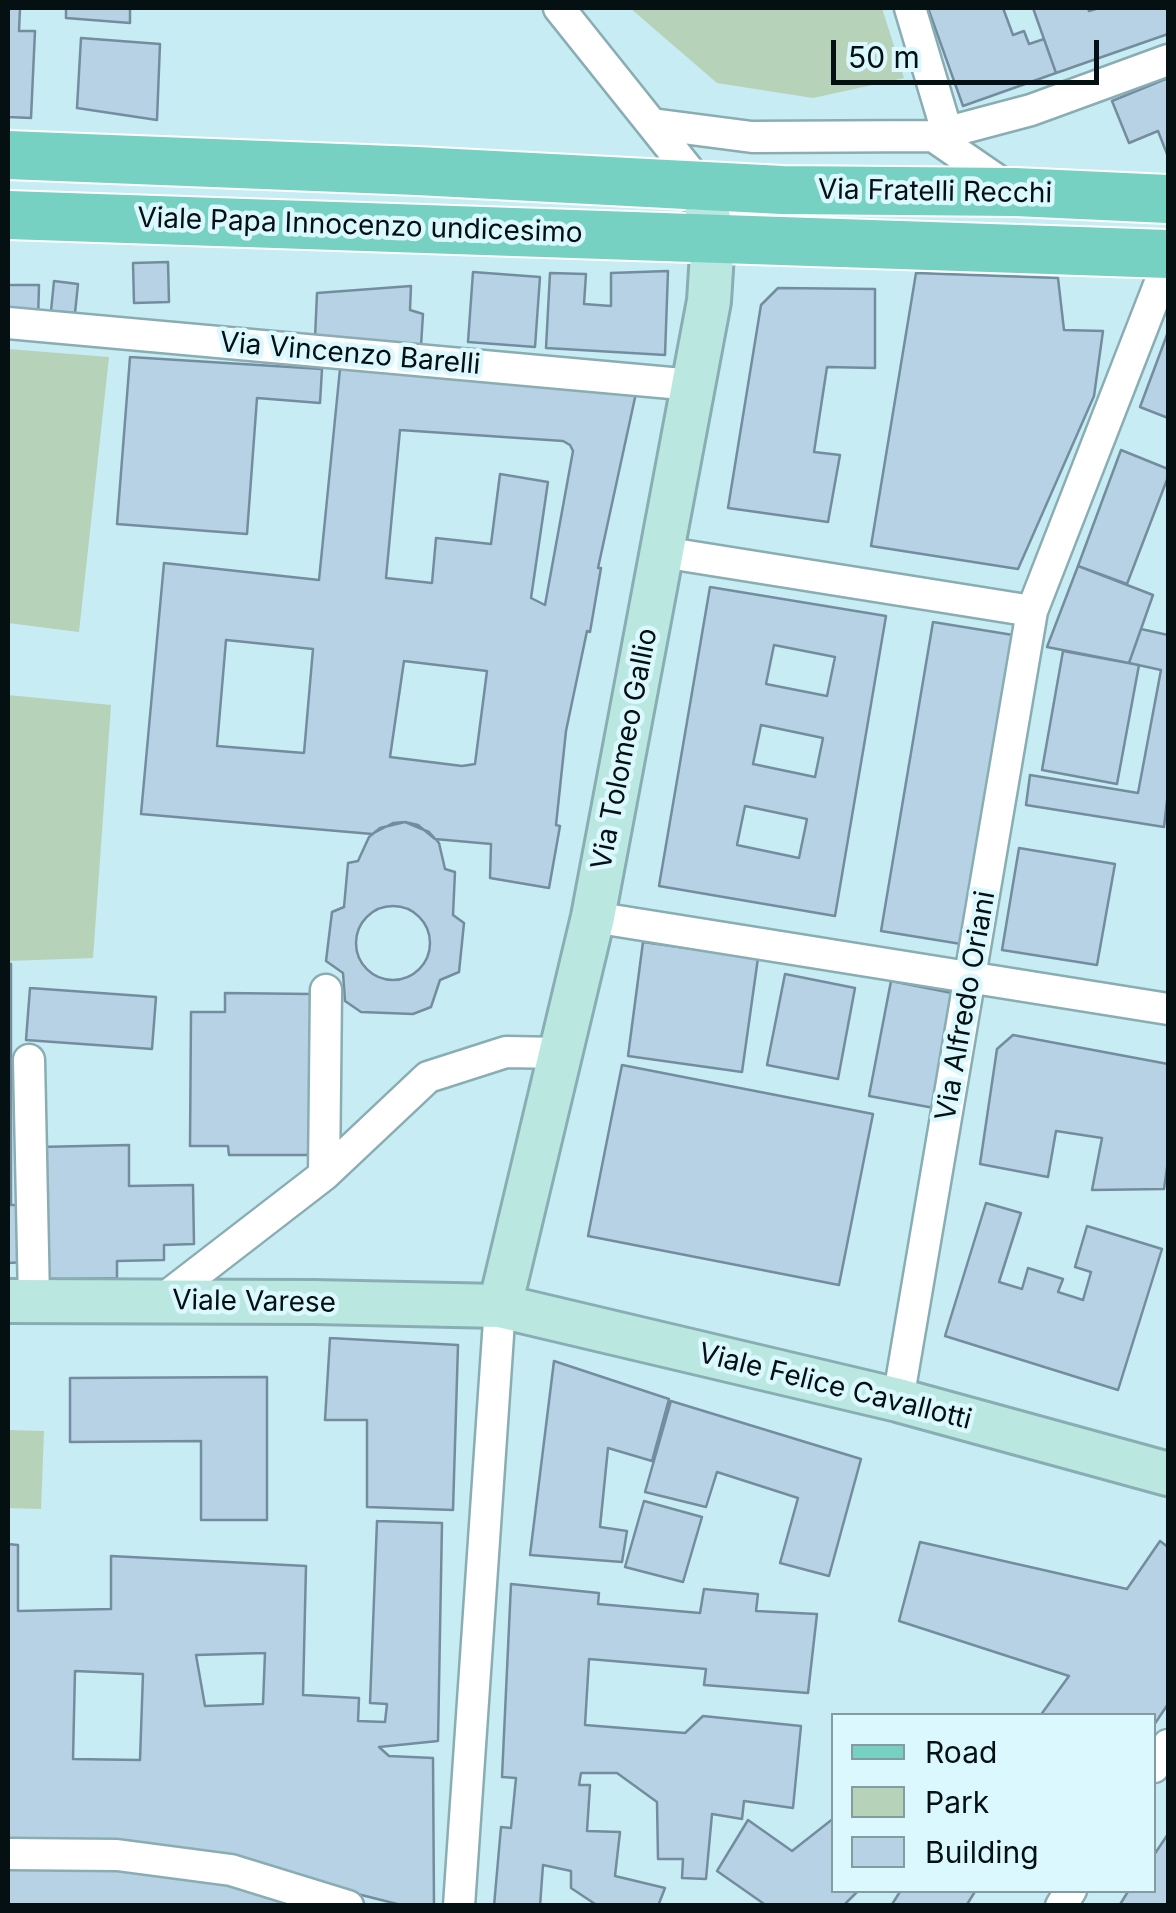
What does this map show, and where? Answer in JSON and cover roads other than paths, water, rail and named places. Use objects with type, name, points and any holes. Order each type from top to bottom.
[{"type":"main road","name":"Viale Papa Innocenzo undicesimo","points":[[8,154],[417,170],[702,187]]},
{"type":"main road","name":"Via Fratelli Recchi","points":[[702,187],[1015,192],[1168,199]]},
{"type":"main road","name":"Viale Papa Innocenzo undicesimo","points":[[8,215],[713,238]]},
{"type":"main road","name":"Via Fratelli Recchi","points":[[713,238],[1168,254]]},
{"type":"street","points":[[560,8],[702,187]]},
{"type":"street","points":[[910,8],[940,134],[1015,192]]},
{"type":"street","points":[[652,124],[752,137],[940,134],[1031,110],[1168,60]]},
{"type":"street","name":"Via Tolomeo Gallio","points":[[500,1306],[593,917],[709,301],[713,238],[702,187]]},
{"type":"street","name":"Via Alfredo Oriani","points":[[898,1400],[1032,611],[1168,262]]},
{"type":"street","name":"Via Vincenzo Barelli","points":[[8,323],[693,385]]},
{"type":"street","points":[[662,552],[1032,611]]},
{"type":"street","points":[[593,917],[1168,1009]]},
{"type":"street","points":[[324,1175],[326,990]]},
{"type":"street","points":[[162,1300],[324,1175],[428,1077],[506,1052],[562,1054]]},
{"type":"street","points":[[21,1300],[29,1060]]},
{"type":"street","name":"Viale Varese","points":[[21,1300],[500,1306]]},
{"type":"street","points":[[458,1906],[500,1306]]},
{"type":"street","name":"Viale Felice Cavallotti","points":[[500,1306],[898,1400],[1168,1474]]},
{"type":"street","points":[[8,1854],[117,1855],[232,1870],[348,1906]]}]
